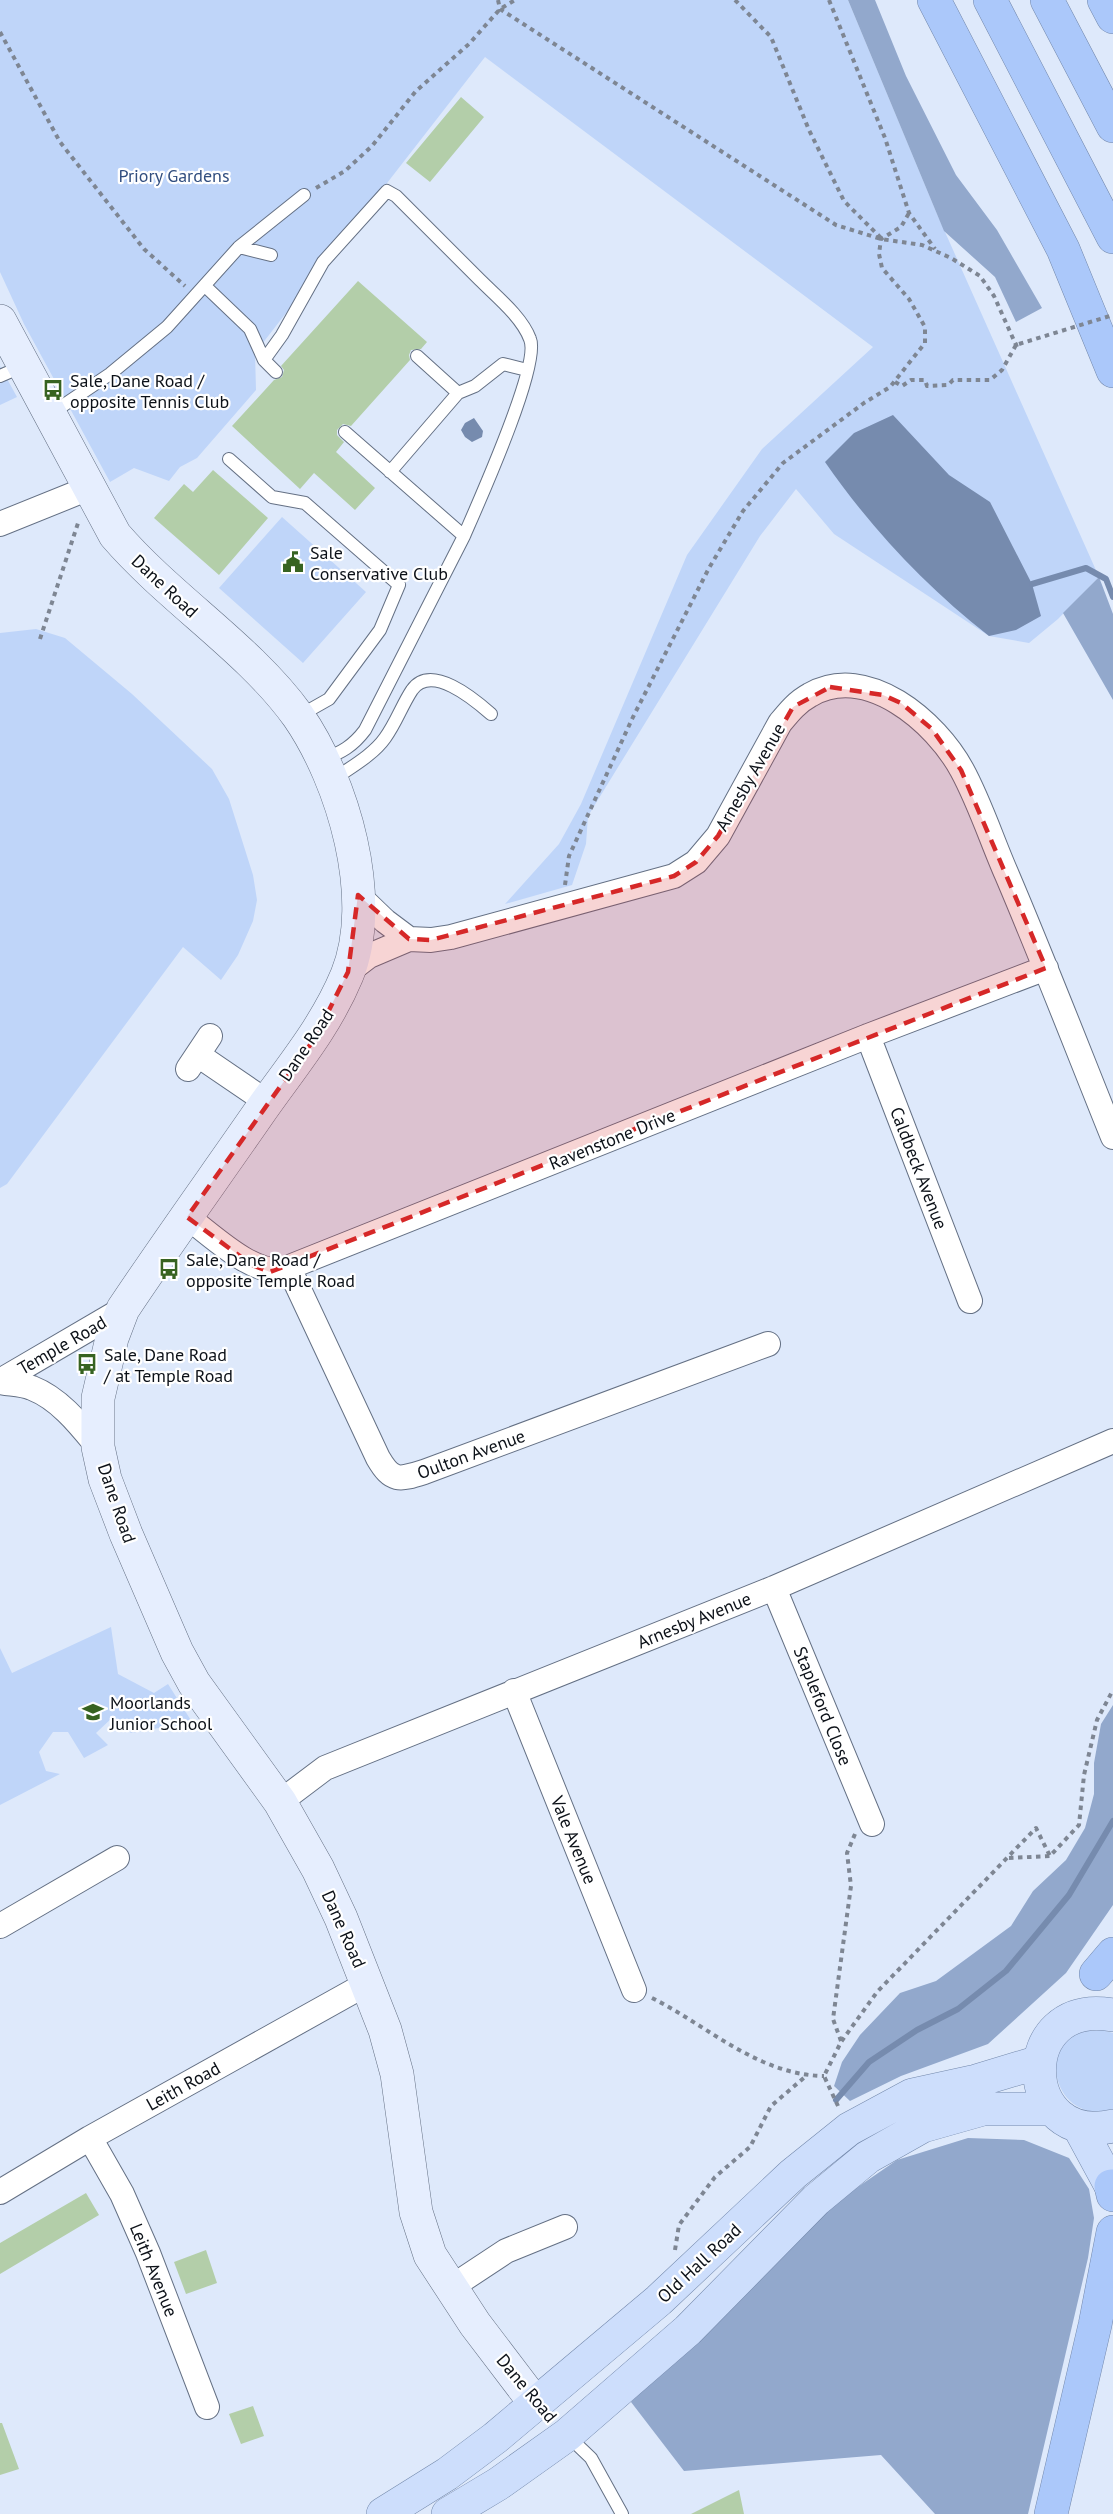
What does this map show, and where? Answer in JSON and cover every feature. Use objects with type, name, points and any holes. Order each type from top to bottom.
[{"type":"highway","points":[[934,0],[1063,249],[1113,371]]},
{"type":"highway","points":[[990,0],[1113,237]]},
{"type":"highway","points":[[1047,0],[1113,126]]},
{"type":"highway","points":[[1104,0],[1113,17]]},
{"type":"highway","points":[[1051,2514],[1095,2325],[1113,2232]]},
{"type":"main road","name":"Dane Road","points":[[0,321],[11,371],[49,414],[115,535],[138,562],[251,664],[282,696],[298,716],[326,771],[347,823],[355,860],[358,895],[356,934],[348,972],[315,1038],[267,1102],[123,1309],[112,1338],[98,1398],[98,1447],[105,1479],[126,1534],[177,1652],[194,1683],[279,1802],[318,1869],[368,1983],[385,2030],[397,2074],[416,2212],[430,2255],[450,2288],[536,2403],[567,2435]]},
{"type":"main road","points":[[1105,1964],[1068,2007],[1058,2027],[1045,2043],[1039,2062],[1038,2078],[1043,2095],[1052,2109],[1064,2120],[1079,2127],[1099,2129],[1113,2126]]},
{"type":"main road","points":[[1058,2027],[1074,2017],[1093,2012],[1113,2014]]},
{"type":"main road","name":"Old Hall Road","points":[[384,2514],[447,2474],[536,2403],[659,2300],[793,2174],[849,2128],[912,2095],[1039,2062]]},
{"type":"main road","name":"Old Hall Road","points":[[448,2514],[498,2484],[567,2435],[688,2331],[816,2200],[868,2157],[922,2127],[983,2109],[1052,2109]]},
{"type":"main road","points":[[1079,2127],[1112,2191]]},
{"type":"street","points":[[0,524],[89,488]]},
{"type":"street","name":"Arnesby Avenue","points":[[348,972],[369,956],[410,939],[431,940],[451,937],[674,876],[696,862],[725,824],[780,723],[793,706],[810,694],[830,687],[846,686],[883,695],[909,709],[932,729],[962,770],[1046,968],[1113,1137]]},
{"type":"street","points":[[358,895],[385,921],[410,939]]},
{"type":"street","name":"Ravenstone Drive","points":[[187,1217],[252,1265],[270,1272],[288,1269],[868,1036],[1046,968]]},
{"type":"street","name":"Caldbeck Avenue","points":[[868,1036],[969,1301]]},
{"type":"street","points":[[199,1054],[267,1102]]},
{"type":"street","name":"Oulton Avenue","points":[[288,1269],[378,1458],[386,1472],[393,1477],[401,1478],[424,1472],[768,1344]]},
{"type":"street","name":"Temple Road","points":[[0,1382],[123,1309]]},
{"type":"street","name":"Temple Road","points":[[0,1382],[32,1388],[73,1417],[98,1447]]},
{"type":"street","name":"Arnesby Avenue","points":[[279,1802],[325,1768],[774,1588],[1113,1441]]},
{"type":"street","name":"Stapleford Close","points":[[774,1588],[871,1825]]},
{"type":"street","name":"Vale Avenue","points":[[514,1691],[634,1990]]},
{"type":"street","points":[[0,1926],[117,1858]]},
{"type":"street","name":"Leith Road","points":[[0,2192],[90,2138],[368,1983]]},
{"type":"street","name":"Leith Avenue","points":[[90,2138],[122,2194],[148,2253],[207,2407]]},
{"type":"street","points":[[450,2288],[506,2251],[565,2227]]},
{"type":"lane","points":[[264,360],[282,335],[323,262],[387,191],[396,196],[510,310],[530,339],[532,350],[506,435],[464,536],[365,730],[326,771]]},
{"type":"lane","points":[[49,414],[110,374],[167,327],[239,247],[304,195]]},
{"type":"lane","points":[[239,247],[271,255]]},
{"type":"lane","points":[[205,286],[250,329],[264,360],[276,372]]},
{"type":"lane","points":[[417,356],[458,393]]},
{"type":"lane","points":[[390,472],[458,393],[474,387],[503,364],[527,370]]},
{"type":"lane","points":[[345,432],[464,536]]},
{"type":"lane","points":[[229,459],[272,497],[305,503],[399,585],[380,630],[328,699],[298,716]]},
{"type":"lane","points":[[326,771],[376,749],[385,738],[413,689],[420,682],[430,679],[442,681],[491,714]]},
{"type":"lane","points":[[567,2435],[591,2458],[622,2514]]},
{"type":"path","points":[[498,0],[501,9],[836,225],[881,239],[906,241],[935,250],[980,276],[994,296],[1018,345]]},
{"type":"path","points":[[304,195],[345,171],[372,146],[416,91],[469,44],[501,9],[515,0]]},
{"type":"path","points":[[735,0],[771,37],[809,130],[844,201],[881,239]]},
{"type":"path","points":[[829,0],[885,138],[909,213],[935,250]]},
{"type":"path","points":[[0,32],[60,142],[144,249],[196,295]]},
{"type":"path","points":[[881,239],[901,227],[909,213]]},
{"type":"path","points":[[562,908],[569,856],[633,717],[709,568],[743,512],[783,463],[895,382],[925,343],[926,327],[909,299],[882,268],[879,254],[881,239]]},
{"type":"path","points":[[895,382],[902,386],[911,381],[925,380],[927,386],[948,385],[953,380],[990,380],[1002,370],[1018,345],[1113,315]]},
{"type":"path","points":[[40,639],[89,488]]},
{"type":"path","points":[[1008,1858],[1050,1856],[1078,1825],[1084,1775],[1097,1720],[1113,1690]]},
{"type":"path","points":[[841,2042],[833,2019],[851,1886],[847,1853],[871,1825]]},
{"type":"path","points":[[824,2076],[841,2042],[876,1992],[1036,1828],[1050,1856]]},
{"type":"path","points":[[634,1990],[755,2060],[807,2076],[824,2076]]},
{"type":"path","points":[[674,2254],[679,2225],[715,2177],[750,2147],[771,2106],[807,2076]]},
{"type":"path","points":[[824,2076],[849,2128]]},
{"type":"highlighted area","points":[[830,687],[883,695],[901,703],[932,729],[961,770],[1046,968],[270,1272],[252,1265],[187,1217],[315,1038],[348,972],[358,895],[409,939],[431,940],[674,876],[696,862],[718,836],[793,707]]},
{"type":"green space","name":"Priory Gardens","points":[[0,0],[848,0],[937,214],[1099,577],[1058,619],[1029,643],[989,636],[834,534],[796,489],[760,536],[588,816],[586,844],[572,885],[505,904],[559,844],[581,804],[687,555],[762,449],[873,347],[485,57],[255,353],[256,390],[197,458],[180,467],[169,481],[134,468],[110,482],[24,324],[0,272]]},
{"type":"green space","points":[[0,366],[17,397],[0,405]]},
{"type":"green space","points":[[282,517],[366,592],[303,663],[219,588]]},
{"type":"green space","points":[[36,629],[65,638],[132,694],[212,769],[229,799],[253,875],[257,900],[253,921],[238,955],[221,980],[183,947],[7,1184],[0,1188],[0,633]]},
{"type":"green space","name":"Moorlands Junior School","points":[[111,1627],[118,1674],[154,1693],[168,1684],[192,1722],[131,1733],[113,1717],[96,1733],[108,1745],[84,1758],[68,1732],[53,1732],[39,1752],[46,1771],[60,1774],[0,1805],[0,1648],[12,1673]]},
{"type":"green space","points":[[1102,2030],[1113,2033],[1113,2109],[1094,2111],[1078,2107],[1066,2097],[1059,2083],[1056,2068],[1059,2053],[1068,2040],[1083,2032]]},
{"type":"shaded area","points":[[848,0],[875,0],[906,76],[956,175],[997,230],[1042,308],[1016,322],[995,277],[944,231]]},
{"type":"shaded area","points":[[893,415],[949,475],[990,502],[1032,584],[1041,616],[1016,630],[989,636],[921,577],[880,533],[842,486],[825,462],[854,433]]},
{"type":"shaded area","points":[[474,418],[483,431],[482,437],[472,442],[461,430],[465,423]]},
{"type":"shaded area","points":[[1099,577],[1113,614],[1113,700],[1063,613]]},
{"type":"shaded area","points":[[1113,1705],[1113,1905],[1066,1973],[988,2044],[901,2076],[850,2101],[834,2086],[842,2062],[860,2035],[900,1993],[936,1981],[1011,1926],[1033,1891],[1066,1860],[1085,1828],[1094,1794],[1094,1763],[1101,1724]]},
{"type":"shaded area","points":[[968,2138],[1024,2140],[1069,2158],[1089,2189],[1094,2218],[1088,2258],[1028,2514],[935,2514],[881,2455],[684,2471],[631,2402],[810,2220],[897,2160]]},
{"type":"building","points":[[461,97],[484,117],[430,182],[406,163]]},
{"type":"building","points":[[358,281],[427,342],[421,349],[411,350],[410,360],[351,426],[343,424],[337,430],[337,435],[344,442],[336,452],[375,488],[355,510],[314,473],[300,489],[232,426],[274,380],[282,377],[284,370],[281,366]]},
{"type":"building","points":[[213,470],[268,518],[219,575],[154,518],[184,484],[193,492]]},
{"type":"building","points":[[86,2193],[99,2215],[0,2274],[0,2243]]},
{"type":"building","points":[[206,2250],[217,2283],[186,2294],[174,2262]]},
{"type":"building","points":[[253,2406],[264,2436],[241,2444],[229,2414]]},
{"type":"building","points":[[0,2423],[2,2423],[19,2469],[0,2475]]},
{"type":"building","points":[[739,2490],[744,2514],[691,2514]]},
{"type":"waterway","points":[[1032,584],[1086,568],[1106,579],[1113,597]]},
{"type":"waterway","points":[[836,2100],[869,2062],[917,2030],[958,2009],[1006,1971],[1069,1895],[1113,1821]]},
{"type":"place","name":"Sale, Dane Road / opposite Tennis Club","points":[[53,390]]},
{"type":"place","name":"Sale Conservative Club","points":[[293,562]]},
{"type":"place","name":"Sale, Dane Road / opposite Temple Road","points":[[169,1269]]},
{"type":"place","name":"Sale, Dane Road / at Temple Road","points":[[87,1364]]},
{"type":"place","name":"Moorlands Junior School","points":[[93,1712]]}]
